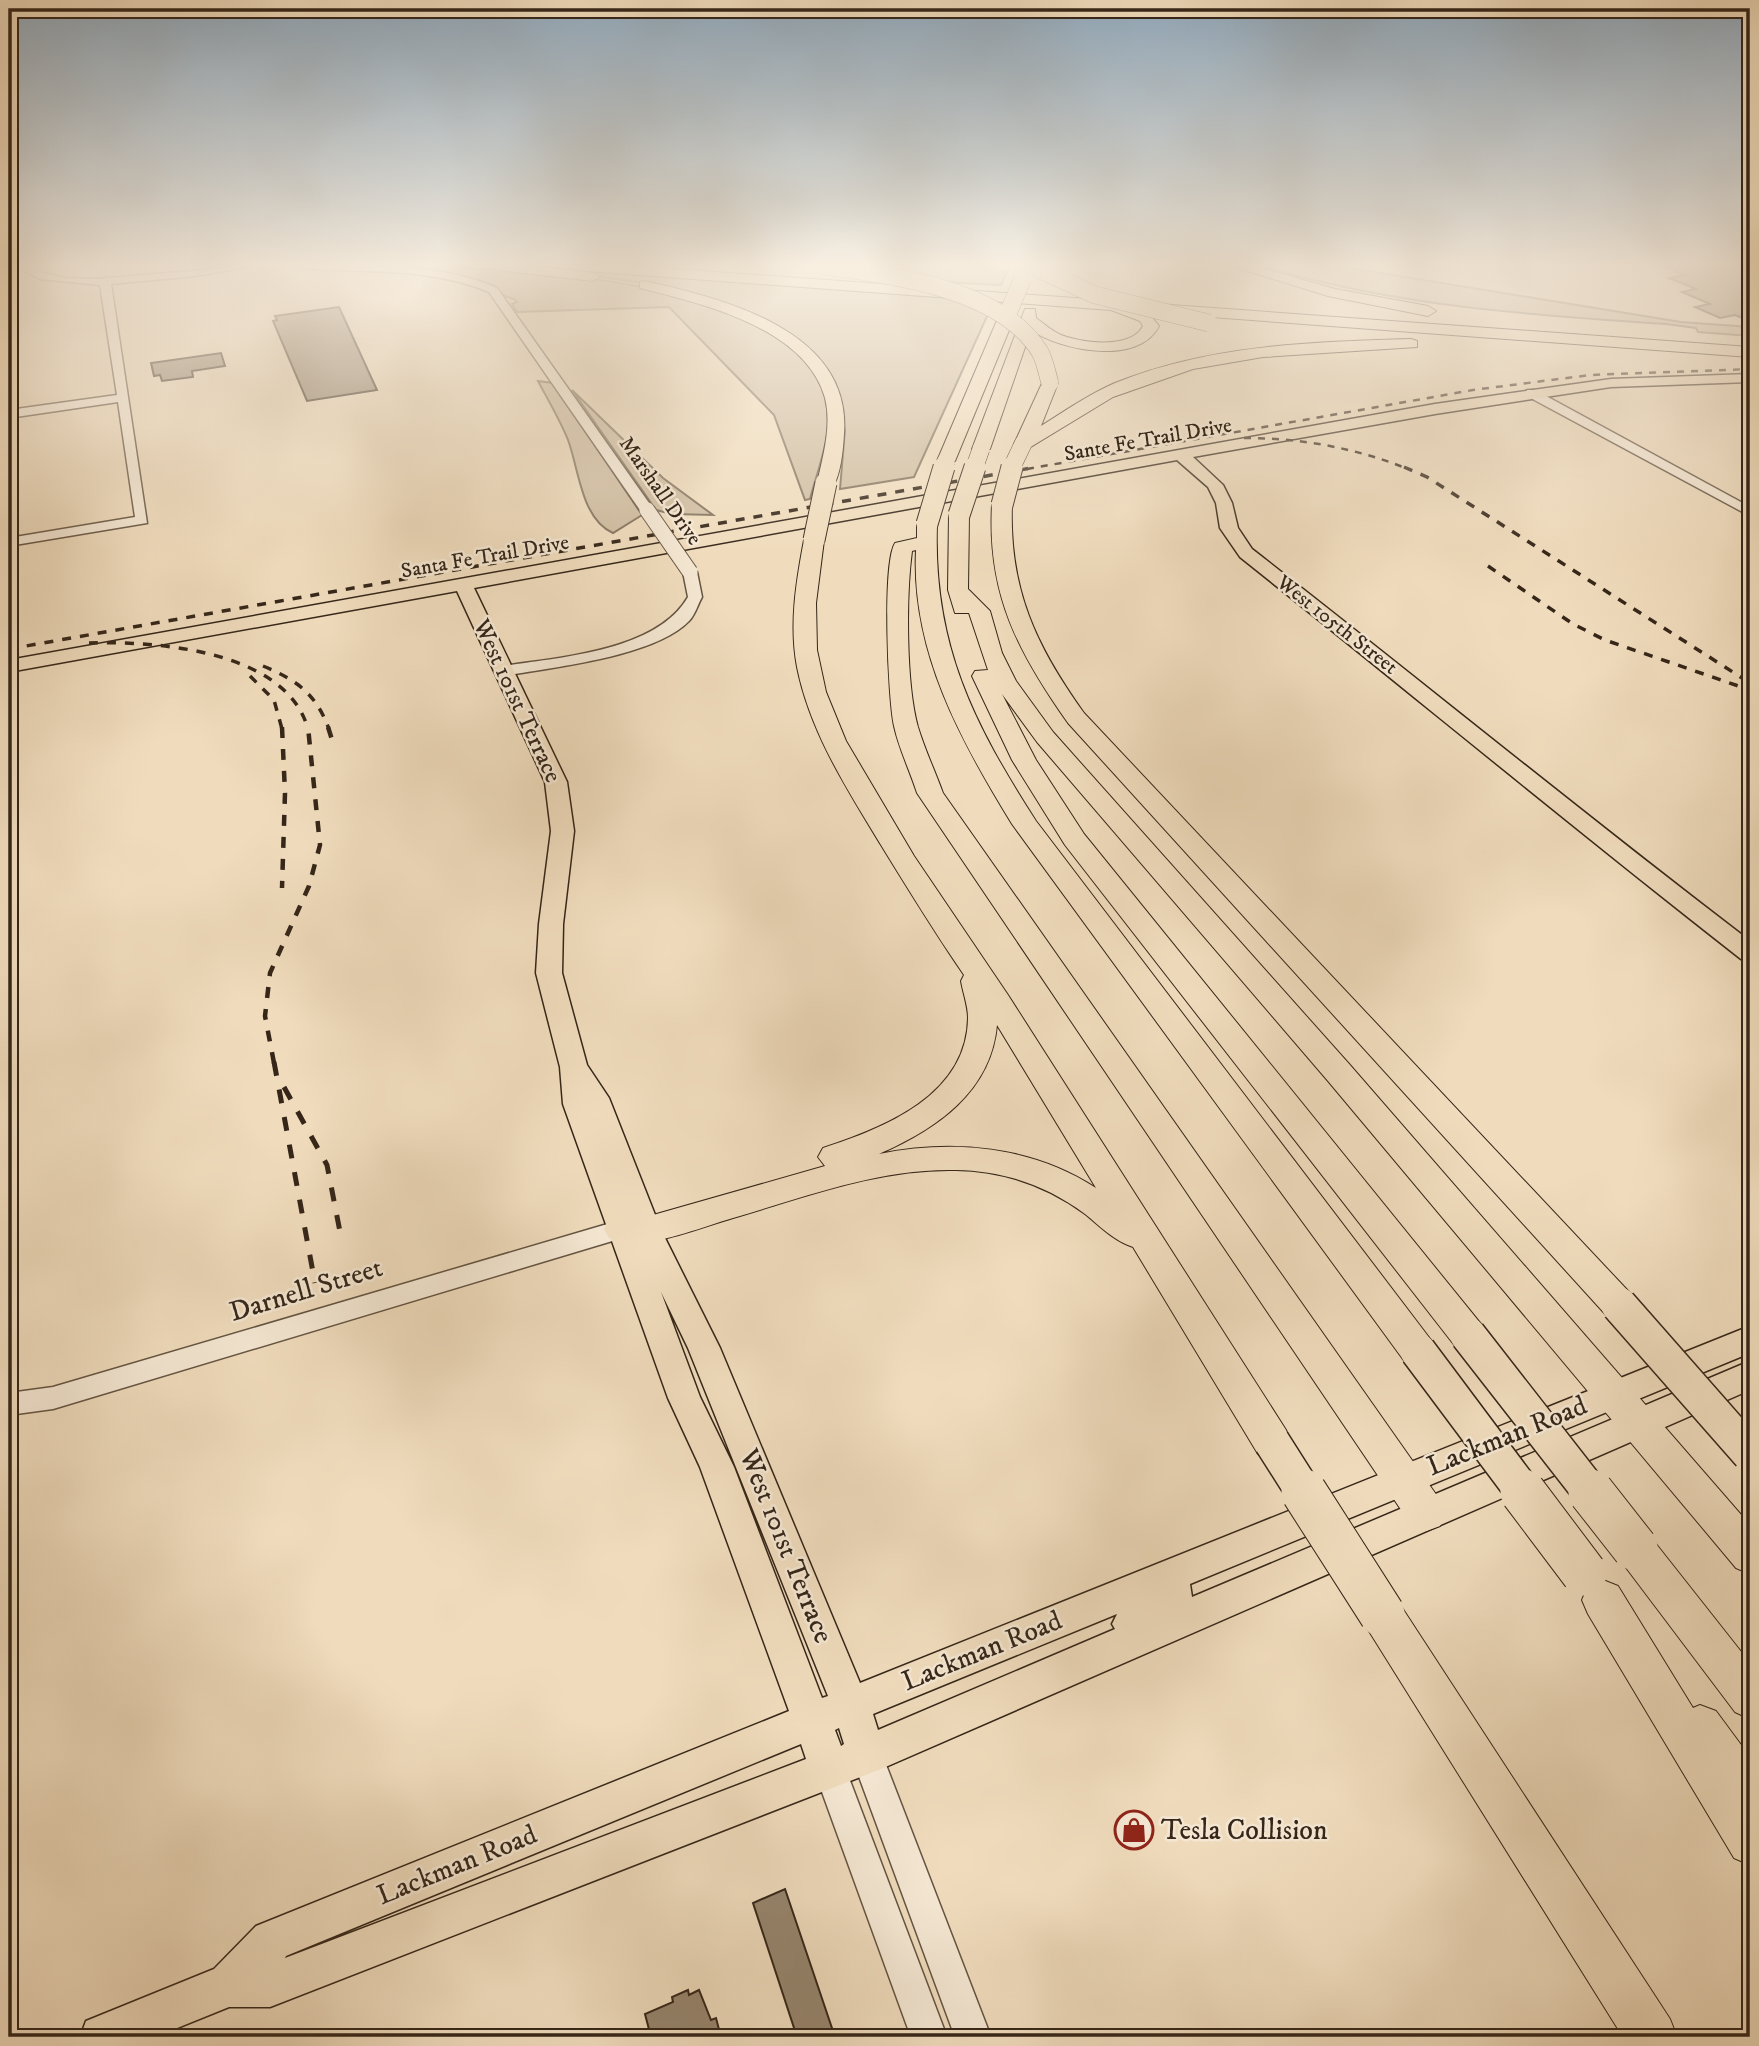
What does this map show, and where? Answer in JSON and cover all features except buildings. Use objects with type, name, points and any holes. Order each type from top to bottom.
[{"type":"highway","points":[[811,361],[818,368],[833,397],[835,438],[804,589],[808,666],[821,711],[857,785],[967,961],[998,1002],[1272,1442],[1653,2037]]},
{"type":"highway","points":[[988,361],[934,493],[926,533],[926,596],[947,683],[996,780],[1025,824],[1750,1794]]},
{"type":"highway","points":[[1013,361],[959,515],[958,590],[980,666],[1007,731],[1074,839],[1468,1335],[1750,1697]]},
{"type":"highway","points":[[1046,361],[1050,383],[1007,478],[999,550],[1011,608],[1035,658],[1076,719],[1619,1305],[1750,1454]]},
{"type":"highway","points":[[1023,444],[1102,396],[1138,380],[1208,361]]},
{"type":"highway","points":[[926,533],[902,547],[901,701],[906,726],[930,793],[970,855],[1426,1513]]},
{"type":"highway","points":[[958,590],[979,611],[996,663],[1019,705],[1036,726],[1348,1083],[1750,1555]]},
{"type":"highway","points":[[635,1224],[863,1149],[929,1115],[960,1085],[980,1046],[984,1028],[980,994],[967,961]]},
{"type":"highway","points":[[635,1224],[898,1161],[953,1157],[1012,1165],[1054,1179],[1088,1198],[1150,1247]]},
{"type":"highway","points":[[1594,1586],[1750,1842]]},
{"type":"main road","name":"Sante Fe Trail Drive","points":[[969,493],[1531,393],[1631,382],[1750,379]]},
{"type":"main road","name":"West 105th Street","points":[[1181,455],[1215,485],[1224,503],[1229,528],[1246,553],[1523,773],[1562,808],[1750,953]]},
{"type":"main road","name":"Santa Fe Trail Drive","points":[[9,666],[969,493]]},
{"type":"main road","name":"West 101st Terrace","points":[[464,585],[556,782],[562,803],[564,850],[551,918],[549,976],[554,1006],[574,1066],[578,1104],[635,1224],[704,1348],[850,1704],[867,1755]]},
{"type":"main road","name":"West 105th Street","points":[[1523,773],[1573,805],[1750,935]]},
{"type":"main road","name":"West 101st Terrace","points":[[635,1224],[684,1398],[717,1467],[830,1770]]},
{"type":"main road","name":"Lackman Road","points":[[229,1985],[271,1941],[1750,1339]]},
{"type":"main road","name":"Lackman Road","points":[[103,2037],[229,1985],[270,1985],[830,1770],[1067,1671],[1426,1513],[1750,1375]]},
{"type":"main road","points":[[1067,1671],[1090,1642],[1167,1608],[1175,1593],[1168,1575]]},
{"type":"street","points":[[9,542],[142,520],[118,361]]},
{"type":"street","name":"Marshall Drive","points":[[504,671],[621,648],[658,635],[678,623],[695,603],[697,590],[690,572],[544,361]]},
{"type":"street","points":[[1531,393],[1750,512]]},
{"type":"street","points":[[9,414],[124,398]]},
{"type":"street","name":"Darnell Street","points":[[9,1404],[53,1398],[635,1224]]},
{"type":"street","name":"West 101st Terrace","points":[[867,1755],[973,2037]]},
{"type":"street","name":"West 101st Terrace","points":[[830,1770],[929,2037]]},
{"type":"shaded area","points":[[722,361],[803,361],[825,394],[828,406],[827,433],[810,499],[805,500],[774,415]]},
{"type":"shaded area","points":[[819,361],[967,361],[914,477],[840,489],[845,430],[835,382]]},
{"type":"shaded area","points":[[538,381],[553,383],[642,515],[613,533],[594,517],[583,492],[568,440]]},
{"type":"shaded area","points":[[572,390],[663,478],[713,515],[672,514],[656,510]]},
{"type":"railway","points":[[1027,469],[1473,390],[1590,375],[1750,369]]},
{"type":"railway","points":[[1244,438],[1328,446],[1368,455],[1408,469]]},
{"type":"railway","points":[[9,649],[1037,467]]},
{"type":"railway","points":[[1404,467],[1427,477],[1750,683]]},
{"type":"railway","points":[[1488,566],[1573,624],[1605,640],[1750,690]]},
{"type":"railway","points":[[89,643],[149,644],[182,649],[216,656],[247,667],[274,682],[295,703],[308,729]]},
{"type":"railway","points":[[263,666],[286,677],[304,690],[318,706],[329,729]]},
{"type":"railway","points":[[250,676],[274,700],[282,729]]},
{"type":"railway","points":[[282,727],[285,793],[282,888]]},
{"type":"railway","points":[[274,1063],[265,1016],[270,973],[309,886],[320,845],[308,727]]},
{"type":"railway","points":[[328,727],[334,746]]},
{"type":"railway","points":[[274,1062],[315,1283]]},
{"type":"railway","points":[[284,1087],[327,1165],[342,1242]]},
{"type":"place","name":"Tesla Collision","points":[[1134,1830]]}]
